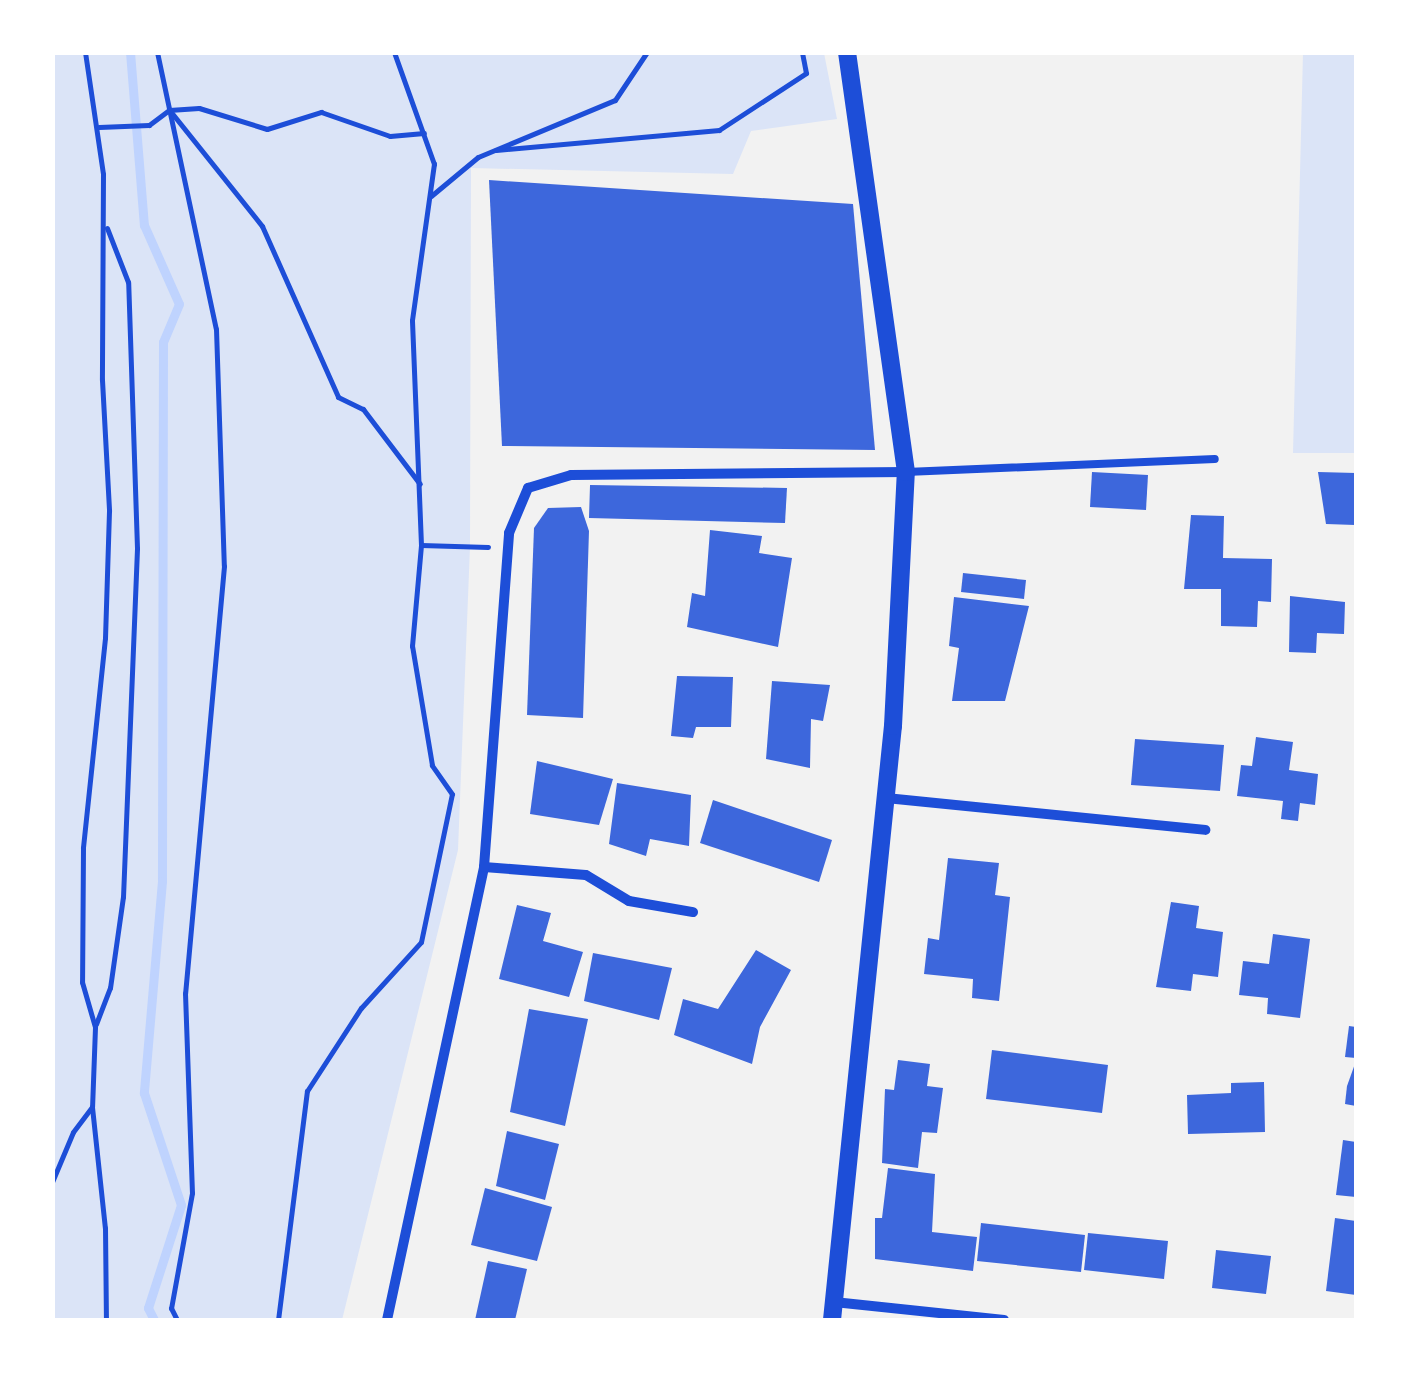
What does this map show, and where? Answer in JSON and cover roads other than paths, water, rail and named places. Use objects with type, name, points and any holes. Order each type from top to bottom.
[{"type":"street","points":[[848,52],[906,472],[886,798],[833,1311],[1004,1320]]},
{"type":"street","points":[[386,1320],[484,867],[508,546],[528,488],[571,475],[906,472]]},
{"type":"street","points":[[886,798],[1205,830]]},
{"type":"street","points":[[484,867],[586,875],[629,900],[693,912]]},
{"type":"lane","points":[[906,472],[1215,459]]},
{"type":"waterway","points":[[130,52],[144,225],[179,304],[163,342],[162,881],[144,1093],[181,1205],[148,1308],[154,1320]]}]
